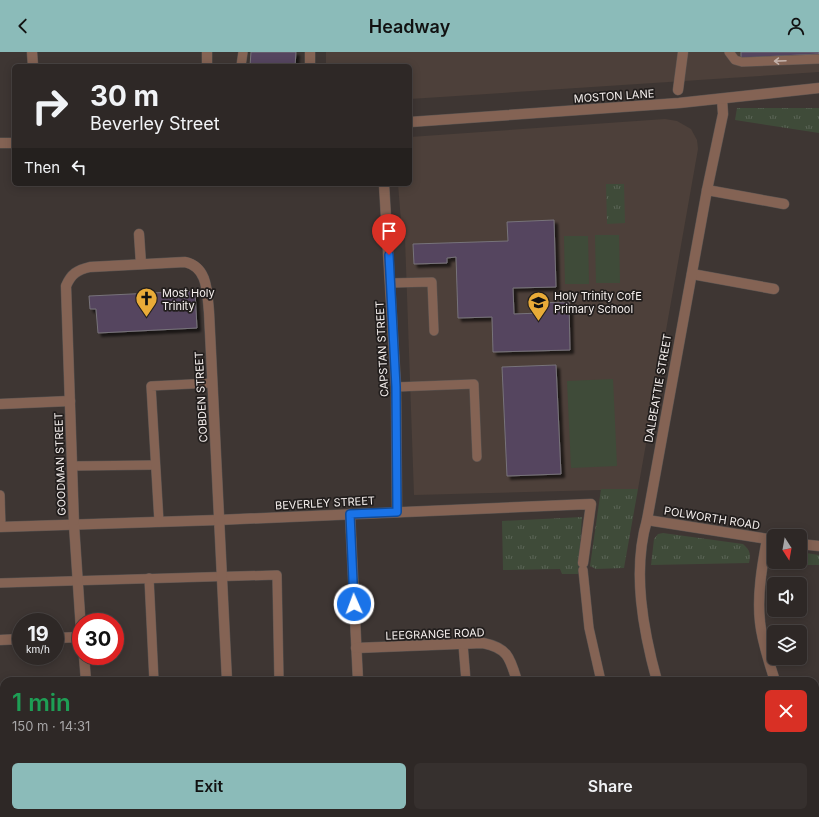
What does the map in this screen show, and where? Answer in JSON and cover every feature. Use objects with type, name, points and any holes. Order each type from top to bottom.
[{"type":"street","points":[[32,52],[33,64]]},
{"type":"street","points":[[207,64],[208,52]]},
{"type":"street","points":[[310,52],[310,64]]},
{"type":"street","points":[[678,90],[683,52]]},
{"type":"street","name":"MOSTON LANE","points":[[412,122],[722,99],[819,88]]},
{"type":"street","name":"DALBEATTIE STREET","points":[[656,677],[648,651],[639,571],[642,538],[647,520],[707,190],[723,114],[722,99]]},
{"type":"street","points":[[0,144],[12,143]]},
{"type":"street","name":"CAPSTAN STREET","points":[[384,186],[396,387],[397,512]]},
{"type":"street","points":[[707,190],[784,204]]},
{"type":"street","points":[[139,234],[140,264]]},
{"type":"street","name":"COBDEN STREET","points":[[67,298],[68,282],[70,277],[78,270],[90,267],[185,262],[193,264],[203,275],[209,312],[227,677]]},
{"type":"street","points":[[692,274],[774,289]]},
{"type":"street","name":"GOODMAN STREET","points":[[67,298],[74,525],[80,613]]},
{"type":"street","points":[[0,404],[70,401]]},
{"type":"street","name":"BEVERLEY STREET","points":[[0,527],[218,520],[591,504],[583,567]]},
{"type":"street","points":[[350,514],[358,677]]},
{"type":"street","name":"POLWORTH ROAD","points":[[647,520],[767,540]]},
{"type":"street","points":[[807,545],[819,546]]},
{"type":"street","points":[[767,550],[761,570],[760,621],[764,648],[775,677]]},
{"type":"street","points":[[0,640],[12,639]]},
{"type":"street","name":"LEEGRANGE ROAD","points":[[356,648],[483,643],[496,645],[506,652],[515,677]]},
{"type":"street","points":[[85,665],[86,677]]},
{"type":"lane","points":[[241,64],[243,52]]},
{"type":"lane","points":[[729,52],[735,60],[742,62],[819,59]]},
{"type":"lane","points":[[391,283],[432,282],[434,330]]},
{"type":"lane","points":[[158,522],[151,386],[212,383]]},
{"type":"lane","points":[[396,387],[474,384],[477,457]]},
{"type":"lane","points":[[72,466],[155,464]]},
{"type":"lane","points":[[0,495],[0,527]]},
{"type":"lane","points":[[583,567],[589,628],[600,677]]},
{"type":"lane","points":[[0,583],[277,574],[279,677]]},
{"type":"lane","points":[[149,578],[154,677]]},
{"type":"lane","points":[[463,644],[466,677]]},
{"type":"shaded area","points":[[326,52],[819,52],[819,72],[412,99],[412,64],[326,64]]},
{"type":"shaded area","name":"Holy Trinity CofE Primary School","points":[[665,119],[677,121],[691,129],[697,140],[698,149],[638,489],[414,495],[405,238],[402,234],[398,186],[412,186],[412,137]]},
{"type":"green space","points":[[737,108],[819,108],[819,133],[735,120]]},
{"type":"green space","points":[[606,184],[624,184],[625,223],[607,224]]},
{"type":"green space","points":[[595,235],[619,235],[620,283],[596,283]]},
{"type":"green space","points":[[564,236],[588,236],[589,284],[565,284]]},
{"type":"green space","points":[[613,379],[617,466],[571,468],[567,381]]},
{"type":"green space","points":[[601,489],[638,489],[624,568],[596,569],[590,566]]},
{"type":"green space","points":[[582,517],[578,574],[562,574],[560,569],[503,570],[502,521]]},
{"type":"green space","points":[[663,533],[743,544],[749,552],[749,563],[651,565],[654,539],[658,534]]},
{"type":"green space","points":[[807,553],[819,555],[819,565],[807,565]]},
{"type":"building","points":[[251,52],[296,52],[295,64],[250,64]]},
{"type":"building","points":[[741,52],[819,52],[819,54],[741,58]]},
{"type":"building","points":[[554,220],[556,287],[513,288],[514,314],[540,313],[540,303],[569,302],[570,350],[493,352],[492,317],[458,318],[456,257],[447,258],[447,263],[414,264],[413,244],[508,241],[507,222]]},
{"type":"building","name":"Most Holy Trinity","points":[[195,291],[197,328],[98,333],[96,309],[90,309],[89,296]]},
{"type":"building","points":[[556,365],[561,474],[507,476],[502,367]]},
{"type":"place","name":"Most Holy Trinity","points":[[147,318]]},
{"type":"place","name":"Holy Trinity CofE Primary School","points":[[538,322]]},
{"type":"route","points":[[354,604],[350,514],[397,512],[396,387],[389,255]]}]
